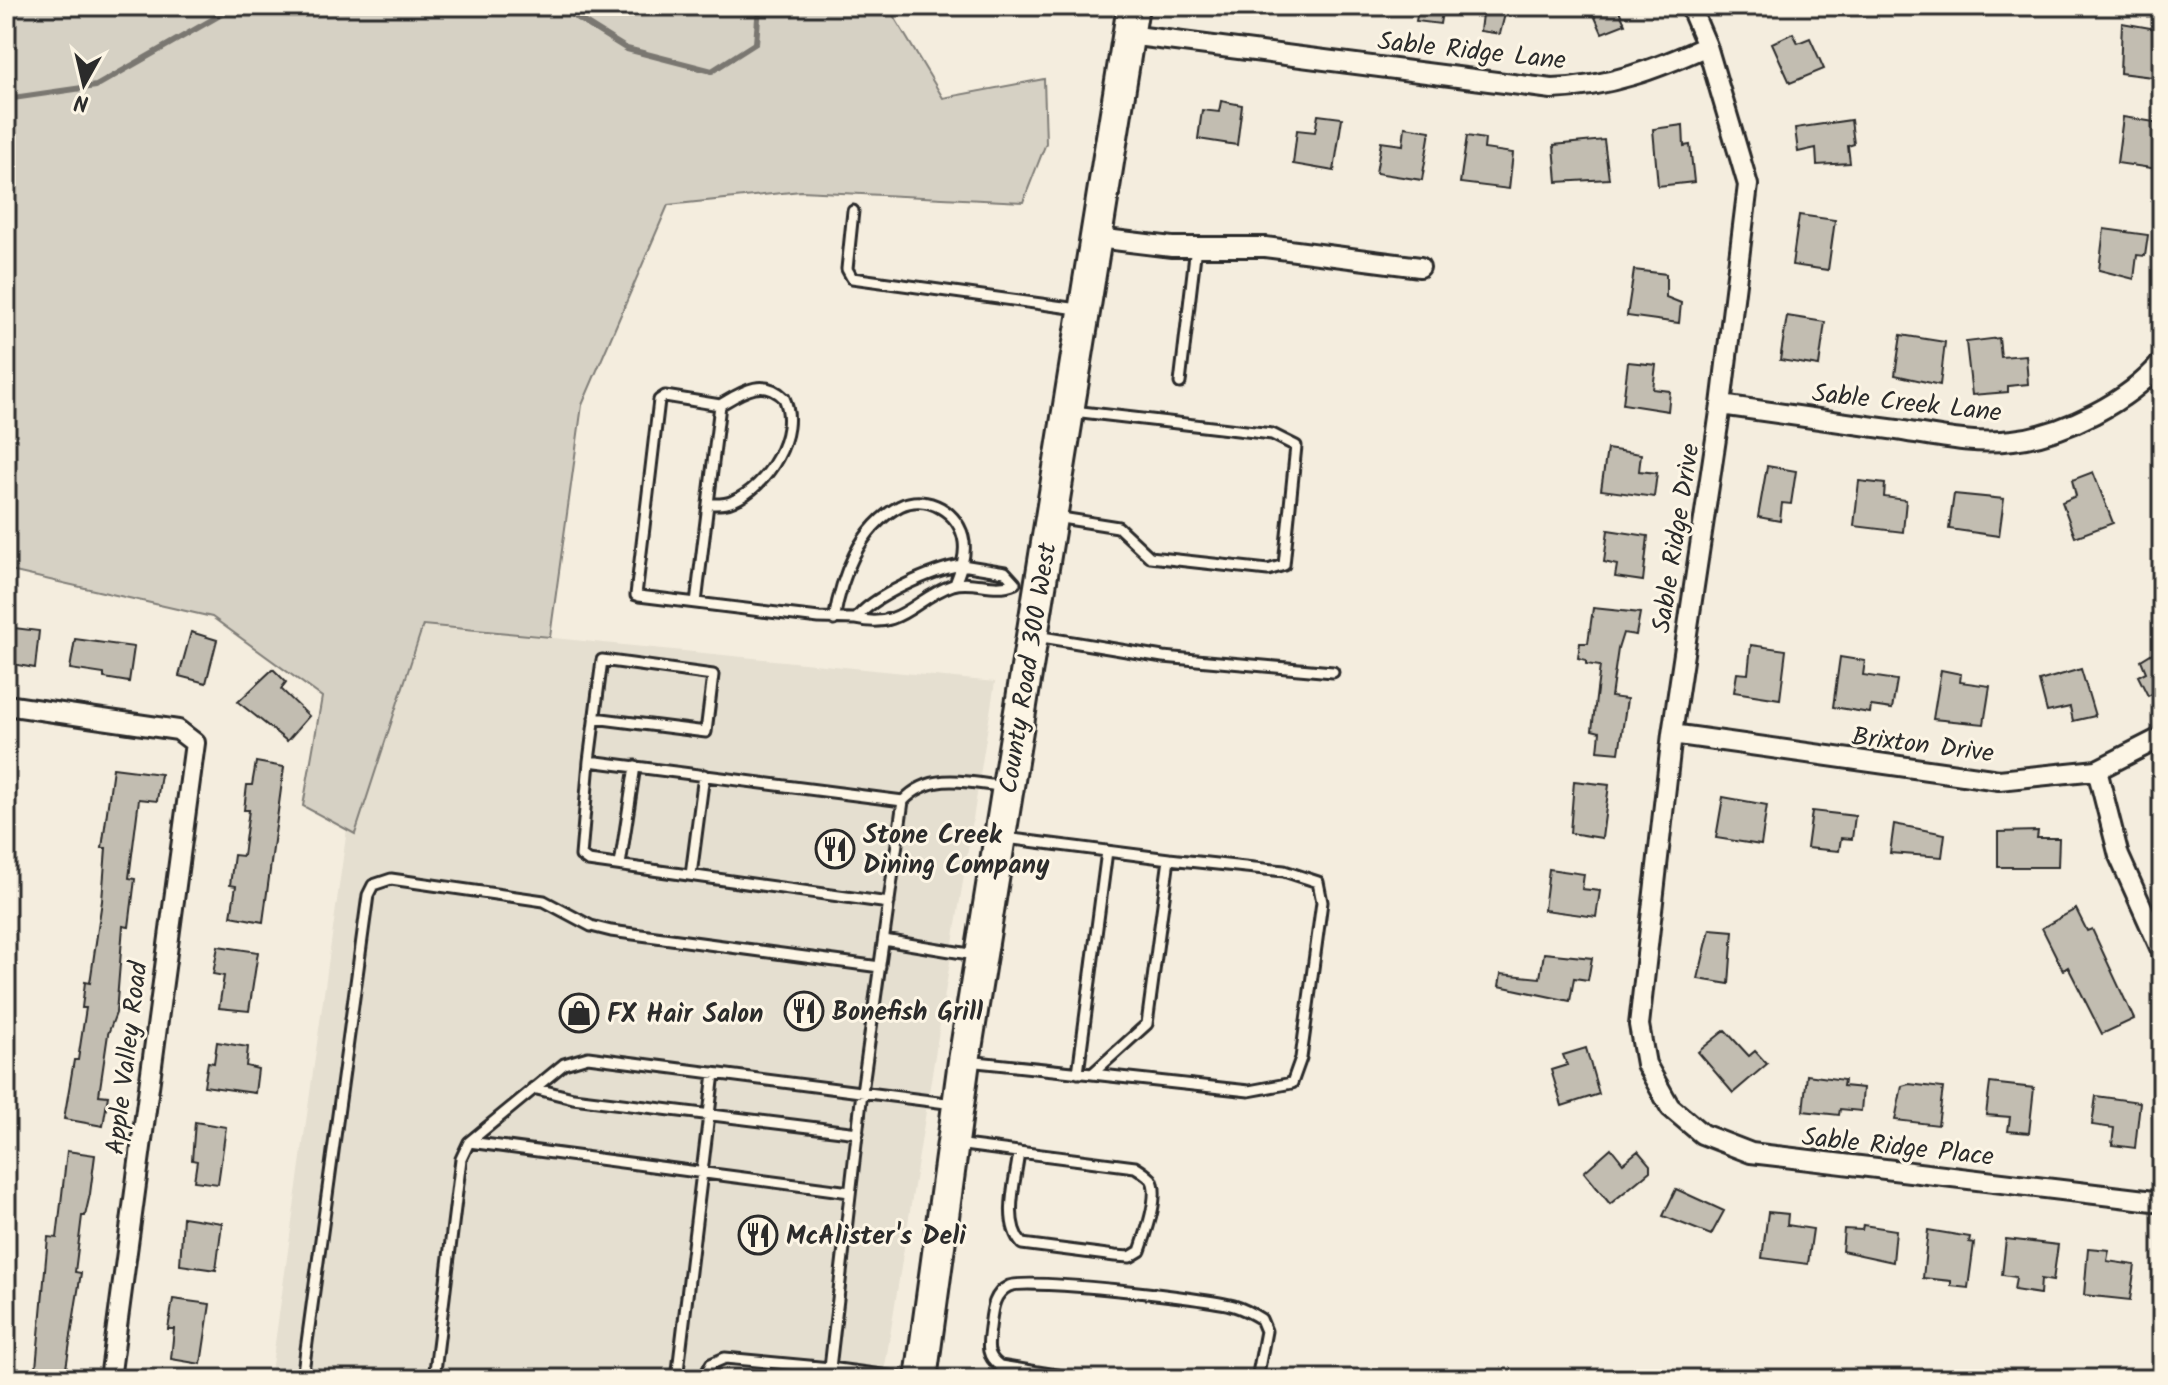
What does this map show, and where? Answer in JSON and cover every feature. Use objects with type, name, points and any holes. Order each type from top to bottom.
[{"type":"main road","name":"County Road 300 West","points":[[921,1379],[964,1061],[1033,635],[1028,585],[1052,516],[1131,20]]},
{"type":"street","name":"Sable Ridge Drive","points":[[1655,1084],[1641,1040],[1638,1004],[1672,734],[1721,405],[1748,185],[1707,46],[1690,6]]},
{"type":"street","name":"Sable Ridge Lane","points":[[1131,20],[1552,89],[1620,80],[1707,46]]},
{"type":"street","points":[[1097,238],[1172,247],[1265,247],[1420,267]]},
{"type":"street","name":"Sable Creek Lane","points":[[1721,405],[1959,439],[2014,440],[2052,431],[2117,399],[2141,383],[2162,362]]},
{"type":"street","name":"Apple Valley Road","points":[[6,705],[178,730],[195,743],[110,1379]]},
{"type":"street","name":"Brixton Drive","points":[[1672,734],[1976,779],[2023,780],[2097,770],[2162,737]]},
{"type":"street","points":[[2097,770],[2119,856],[2162,952]]},
{"type":"street","name":"Sable Ridge Place","points":[[1655,1084],[1670,1107],[1702,1134],[1751,1153],[2162,1202]]},
{"type":"lane","points":[[853,211],[847,269],[860,281],[1085,310]]},
{"type":"lane","points":[[1180,383],[1196,246]]},
{"type":"lane","points":[[708,504],[735,501],[765,478],[780,451],[790,417],[784,398],[761,387],[745,391],[720,405],[665,396],[659,400],[634,591],[639,596],[834,620],[856,619],[875,624],[889,621],[955,584],[1001,589],[1028,585]]},
{"type":"lane","points":[[696,603],[720,405]]},
{"type":"lane","points":[[1052,516],[1118,527],[1150,557],[1268,570],[1284,565],[1296,446],[1272,434],[1069,410]]},
{"type":"lane","points":[[834,620],[840,584],[848,566],[877,524],[903,504],[930,504],[951,514],[964,542],[962,565],[955,584]]},
{"type":"lane","points":[[856,619],[864,607],[933,573],[962,565],[1005,572],[1028,585]]},
{"type":"lane","points":[[1033,635],[1163,657],[1333,672]]},
{"type":"lane","points":[[594,718],[706,732],[713,675],[602,660],[594,718],[589,761],[581,856],[588,861],[889,903]]},
{"type":"lane","points":[[589,761],[903,801]]},
{"type":"lane","points":[[620,865],[635,766]]},
{"type":"lane","points":[[691,875],[704,775]]},
{"type":"lane","points":[[829,1374],[862,1092],[903,801],[916,787],[934,783],[959,781],[1008,788]]},
{"type":"lane","points":[[964,1061],[1249,1091],[1292,1083],[1301,1058],[1322,902],[1318,882],[1284,871],[999,837]]},
{"type":"lane","points":[[1078,1073],[1107,851]]},
{"type":"lane","points":[[1092,1074],[1147,1024],[1169,859]]},
{"type":"lane","points":[[302,1379],[368,895],[373,885],[391,879],[544,901],[591,926],[611,931],[880,967]]},
{"type":"lane","points":[[884,940],[981,956]]},
{"type":"lane","points":[[434,1379],[461,1159],[469,1142],[564,1064],[588,1057],[958,1104]]},
{"type":"lane","points":[[677,1379],[714,1073]]},
{"type":"lane","points":[[533,1088],[573,1098],[708,1117],[858,1133]]},
{"type":"lane","points":[[469,1142],[850,1192]]},
{"type":"lane","points":[[952,1143],[1135,1167],[1150,1179],[1151,1219],[1140,1251],[1130,1257],[1022,1244],[1014,1235],[1012,1222],[1019,1152]]},
{"type":"lane","points":[[1082,1379],[1000,1366],[993,1361],[987,1349],[993,1305],[1002,1290],[1021,1284],[1116,1291],[1242,1309],[1261,1319],[1266,1331],[1257,1379]]},
{"type":"lane","points":[[703,1379],[711,1364],[725,1358],[829,1374],[911,1379]]},
{"type":"shaded area","points":[[6,6],[891,6],[890,10],[943,98],[1044,79],[1046,143],[1023,202],[801,191],[668,205],[582,405],[550,637],[423,625],[355,834],[303,806],[322,697],[212,617],[6,570]]},
{"type":"shaded area","points":[[423,625],[995,682],[883,1379],[270,1379],[347,829],[355,833]]},
{"type":"building","points":[[1419,6],[1443,6],[1440,24],[1416,21]]},
{"type":"building","points":[[1483,6],[1507,6],[1500,34],[1480,31]]},
{"type":"building","points":[[1590,6],[1617,6],[1625,24],[1602,33]]},
{"type":"building","points":[[2122,23],[2162,30],[2161,78],[2120,73]]},
{"type":"building","points":[[1793,33],[1798,43],[1810,38],[1824,69],[1790,83],[1772,43]]},
{"type":"building","points":[[1221,101],[1242,105],[1237,145],[1198,139],[1202,110],[1219,112]]},
{"type":"building","points":[[1318,115],[1342,118],[1334,171],[1293,164],[1297,130],[1315,132]]},
{"type":"building","points":[[2123,117],[2161,123],[2158,169],[2117,163]]},
{"type":"building","points":[[1851,120],[1854,144],[1848,146],[1850,163],[1817,165],[1816,148],[1798,152],[1795,128]]},
{"type":"building","points":[[1683,125],[1684,146],[1690,145],[1694,182],[1658,186],[1653,129]]},
{"type":"building","points":[[1405,127],[1430,131],[1422,180],[1376,173],[1381,142],[1403,145]]},
{"type":"building","points":[[1467,136],[1485,139],[1484,149],[1513,153],[1509,189],[1460,183]]},
{"type":"building","points":[[1604,140],[1609,179],[1557,182],[1554,145]]},
{"type":"building","points":[[1799,215],[1835,220],[1828,270],[1792,265]]},
{"type":"building","points":[[2104,229],[2148,235],[2145,256],[2137,255],[2134,279],[2099,270]]},
{"type":"building","points":[[1634,270],[1666,274],[1666,297],[1681,303],[1679,323],[1627,316]]},
{"type":"building","points":[[1787,316],[1825,322],[1819,366],[1780,360]]},
{"type":"building","points":[[1901,335],[1945,342],[1940,385],[1895,375]]},
{"type":"building","points":[[1999,338],[2001,357],[2026,355],[2028,384],[2008,386],[2008,392],[1972,395],[1966,342]]},
{"type":"building","points":[[1628,362],[1656,365],[1653,389],[1670,391],[1668,411],[1623,404]]},
{"type":"building","points":[[1607,449],[1641,454],[1639,471],[1657,473],[1654,497],[1601,490]]},
{"type":"building","points":[[1767,466],[1796,471],[1791,504],[1782,503],[1780,521],[1758,517]]},
{"type":"building","points":[[2093,472],[2113,523],[2075,537],[2062,502],[2076,496],[2072,480]]},
{"type":"building","points":[[1859,481],[1885,484],[1884,497],[1906,500],[1903,532],[1854,526]]},
{"type":"building","points":[[1954,494],[2004,499],[1999,536],[1949,529]]},
{"type":"building","points":[[1608,530],[1648,536],[1643,581],[1615,577],[1617,565],[1604,562]]},
{"type":"building","points":[[1593,608],[1640,613],[1636,635],[1623,633],[1618,649],[1611,697],[1627,699],[1619,753],[1598,751],[1600,732],[1592,730],[1600,666],[1586,664],[1586,660],[1578,658],[1580,643],[1588,643]]},
{"type":"building","points":[[6,627],[39,631],[35,668],[6,663]]},
{"type":"building","points":[[191,632],[217,640],[206,683],[179,676]]},
{"type":"building","points":[[75,639],[134,647],[129,682],[104,678],[104,674],[70,669]]},
{"type":"building","points":[[1751,645],[1786,650],[1780,699],[1734,692],[1737,673],[1748,674]]},
{"type":"building","points":[[2162,647],[2162,706],[2156,692],[2148,696],[2138,676],[2146,672],[2141,660]]},
{"type":"building","points":[[1840,657],[1865,661],[1863,675],[1897,680],[1892,709],[1871,706],[1870,713],[1833,707]]},
{"type":"building","points":[[273,669],[286,682],[281,689],[309,716],[287,741],[238,702]]},
{"type":"building","points":[[2081,669],[2095,716],[2073,721],[2070,707],[2047,712],[2039,681]]},
{"type":"building","points":[[1941,670],[1961,674],[1960,682],[1990,686],[1984,724],[1933,719]]},
{"type":"building","points":[[256,762],[284,767],[263,922],[231,916],[236,886],[230,885],[234,855],[243,856],[249,810],[244,810],[247,785],[252,785]]},
{"type":"building","points":[[113,768],[161,774],[157,801],[139,799],[129,878],[135,879],[129,927],[123,926],[116,1013],[108,1034],[99,1095],[108,1096],[103,1126],[64,1119],[74,1060],[78,1060],[86,1008],[82,1008],[85,982],[90,983],[102,901],[106,848],[102,848]]},
{"type":"building","points":[[1574,781],[1609,785],[1602,838],[1570,833]]},
{"type":"building","points":[[1723,797],[1767,805],[1761,845],[1716,838]]},
{"type":"building","points":[[1812,811],[1855,816],[1852,839],[1841,838],[1839,851],[1807,848]]},
{"type":"building","points":[[1894,824],[1945,834],[1942,857],[1890,853]]},
{"type":"building","points":[[2038,831],[2037,838],[2059,838],[2058,867],[1998,867],[1998,832]]},
{"type":"building","points":[[1549,869],[1584,874],[1582,889],[1600,891],[1596,917],[1544,910]]},
{"type":"building","points":[[2076,909],[2087,931],[2092,929],[2134,1019],[2102,1034],[2068,967],[2063,970],[2042,928]]},
{"type":"building","points":[[1710,929],[1733,931],[1729,984],[1698,979]]},
{"type":"building","points":[[218,946],[258,952],[249,1011],[219,1008],[224,976],[213,974]]},
{"type":"building","points":[[1544,953],[1592,958],[1588,980],[1574,978],[1570,1001],[1499,986],[1501,974],[1540,978]]},
{"type":"building","points":[[1725,1030],[1749,1056],[1755,1051],[1767,1064],[1733,1093],[1698,1052]]},
{"type":"building","points":[[217,1042],[248,1047],[246,1066],[258,1069],[255,1093],[204,1086],[208,1062],[214,1063]]},
{"type":"building","points":[[1586,1048],[1599,1094],[1562,1106],[1551,1070],[1567,1065],[1563,1055]]},
{"type":"building","points":[[1807,1075],[1844,1080],[1843,1086],[1863,1088],[1861,1111],[1840,1109],[1839,1115],[1803,1111]]},
{"type":"building","points":[[1990,1083],[2034,1088],[2029,1133],[2008,1131],[2010,1117],[1986,1115]]},
{"type":"building","points":[[1902,1086],[1943,1088],[1938,1125],[1895,1120]]},
{"type":"building","points":[[2096,1096],[2140,1102],[2135,1148],[2112,1145],[2114,1128],[2092,1125]]},
{"type":"building","points":[[195,1122],[226,1127],[218,1184],[194,1181],[197,1161],[192,1160]]},
{"type":"building","points":[[1611,1148],[1623,1163],[1638,1151],[1650,1165],[1650,1171],[1610,1204],[1584,1172]]},
{"type":"building","points":[[67,1151],[95,1155],[90,1194],[85,1216],[82,1216],[75,1272],[81,1273],[65,1375],[60,1374],[59,1379],[35,1379],[48,1237],[57,1238]]},
{"type":"building","points":[[1676,1189],[1724,1211],[1711,1235],[1663,1216]]},
{"type":"building","points":[[1768,1212],[1788,1214],[1787,1225],[1813,1229],[1808,1264],[1762,1258]]},
{"type":"building","points":[[183,1217],[222,1223],[216,1270],[180,1265]]},
{"type":"building","points":[[1863,1225],[1896,1230],[1893,1262],[1842,1251],[1844,1229],[1862,1230]]},
{"type":"building","points":[[1928,1230],[1970,1237],[1969,1242],[1974,1243],[1968,1288],[1951,1286],[1951,1281],[1923,1278]]},
{"type":"building","points":[[2006,1239],[2058,1245],[2053,1281],[2041,1279],[2040,1294],[2014,1290],[2016,1277],[2002,1275]]},
{"type":"building","points":[[2088,1248],[2109,1250],[2107,1261],[2135,1265],[2130,1300],[2084,1295]]},
{"type":"building","points":[[173,1299],[210,1304],[201,1364],[171,1359],[174,1329],[168,1329]]},
{"type":"waterway","points":[[6,99],[96,86],[236,6]]},
{"type":"waterway","points":[[558,6],[627,49],[712,71],[756,43],[759,6]]},
{"type":"place","name":"Stone Creek Dining Company","points":[[835,849]]},
{"type":"place","name":"Bonefish Grill","points":[[804,1011]]},
{"type":"place","name":"FX Hair Salon","points":[[579,1013]]},
{"type":"place","name":"McAlister's Deli","points":[[758,1235]]}]
